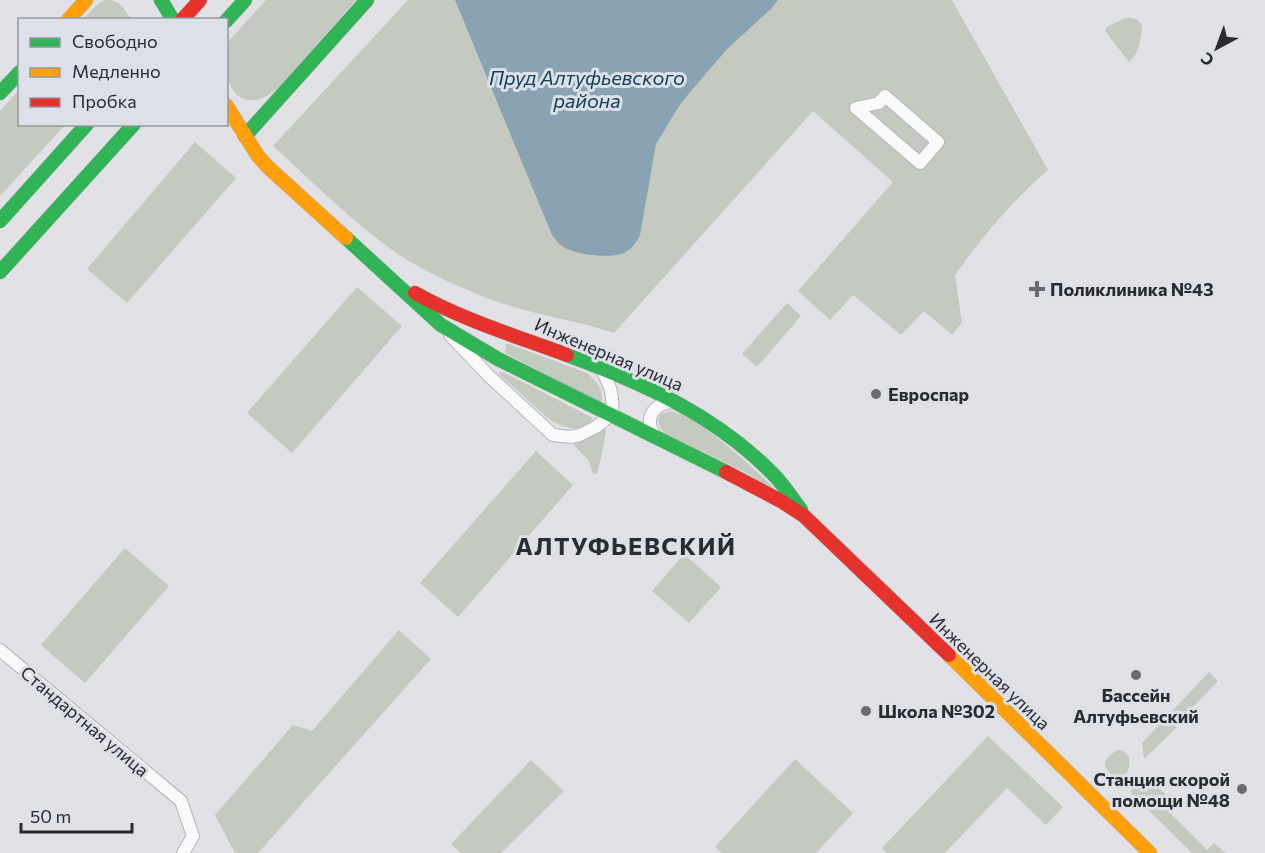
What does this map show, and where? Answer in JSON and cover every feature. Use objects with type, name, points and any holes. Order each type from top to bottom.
[{"type":"main road","points":[[70,18],[86,0]]},
{"type":"main road","points":[[161,0],[172,18]]},
{"type":"main road","points":[[184,18],[200,0]]},
{"type":"main road","points":[[228,19],[245,0]]},
{"type":"main road","points":[[245,135],[367,0]]},
{"type":"main road","points":[[0,93],[18,74]]},
{"type":"main road","name":"Инженерная улица","points":[[228,108],[258,156],[269,168],[441,325],[498,359],[753,486],[804,516],[1150,853]]},
{"type":"main road","points":[[0,221],[85,126]]},
{"type":"main road","points":[[0,272],[132,126]]},
{"type":"main road","name":"Инженерная улица","points":[[373,263],[413,292],[452,311],[599,366],[680,403],[721,429],[753,454],[789,492],[804,516]]},
{"type":"street","points":[[885,96],[938,142],[920,163],[899,146],[856,108],[879,103],[885,96]]},
{"type":"street","points":[[441,325],[488,375],[553,435],[570,437],[580,435],[596,427],[612,414],[611,388],[599,366]]},
{"type":"street","points":[[656,438],[649,424],[652,413],[661,404],[680,403]]},
{"type":"street","name":"Стандартная улица","points":[[0,651],[181,801],[193,836],[183,853]]},
{"type":"shaded area","points":[[110,0],[118,3],[130,18],[84,18],[99,3]]},
{"type":"shaded area","points":[[266,0],[356,0],[278,88],[262,98],[247,100],[240,97],[230,84],[228,42]]},
{"type":"shaded area","points":[[408,0],[952,0],[1048,170],[998,220],[955,275],[962,323],[952,335],[924,311],[901,335],[853,295],[830,320],[798,291],[893,182],[813,111],[614,333],[518,308],[454,284],[401,256],[351,217],[273,146]]},
{"type":"shaded area","points":[[1125,18],[1135,19],[1142,25],[1138,50],[1129,62],[1105,31],[1107,27]]},
{"type":"shaded area","points":[[18,91],[18,126],[64,126],[0,196],[0,111]]},
{"type":"shaded area","points":[[195,142],[236,178],[127,303],[87,269]]},
{"type":"shaded area","points":[[357,287],[402,326],[292,453],[247,413]]},
{"type":"shaded area","points":[[787,303],[801,316],[757,367],[742,354]]},
{"type":"shaded area","points":[[506,344],[587,373],[601,390],[601,403],[505,353]]},
{"type":"shaded area","points":[[499,372],[593,418],[584,427],[579,428],[556,423]]},
{"type":"shaded area","points":[[668,411],[692,420],[739,456],[774,488],[772,490],[745,472],[666,434],[658,421],[660,415]]},
{"type":"shaded area","points":[[603,429],[606,430],[602,453],[597,473],[593,474],[589,461],[573,442],[589,438]]},
{"type":"shaded area","points":[[536,451],[573,485],[458,617],[420,583]]},
{"type":"shaded area","points":[[125,548],[169,586],[85,683],[41,645]]},
{"type":"shaded area","points":[[684,554],[721,587],[689,623],[652,591]]},
{"type":"shaded area","points":[[399,630],[431,659],[258,853],[235,853],[215,815],[293,725],[312,731]]},
{"type":"shaded area","points":[[1209,672],[1218,681],[1185,715],[1175,729],[1144,759],[1142,743]]},
{"type":"shaded area","points":[[988,736],[1063,807],[1046,825],[1007,788],[945,853],[887,853],[882,848]]},
{"type":"shaded area","points":[[1117,750],[1124,752],[1130,762],[1126,773],[1118,779],[1106,769],[1105,765],[1109,756]]},
{"type":"shaded area","points":[[795,759],[853,813],[816,853],[721,853],[715,847]]},
{"type":"shaded area","points":[[531,760],[564,791],[501,853],[461,853],[451,844]]},
{"type":"shaded area","points":[[1146,780],[1154,783],[1167,796],[1161,804],[1207,850],[1214,843],[1225,853],[1192,853],[1130,792],[1138,783]]},
{"type":"water","name":"Пруд Алтуфьевского района","points":[[455,0],[778,0],[728,48],[681,103],[656,144],[640,235],[632,248],[624,253],[601,256],[568,249],[552,235]]},
{"type":"traffic: fast","points":[[161,0],[172,18]]},
{"type":"traffic: fast","points":[[228,19],[245,0]]},
{"type":"traffic: fast","points":[[245,136],[367,0]]},
{"type":"traffic: fast","points":[[0,93],[18,74]]},
{"type":"traffic: fast","points":[[0,221],[85,126]]},
{"type":"traffic: fast","points":[[0,272],[132,126]]},
{"type":"traffic: fast","points":[[346,238],[441,325],[498,359],[726,472]]},
{"type":"traffic: fast","points":[[567,355],[650,389],[727,434],[773,474],[801,510]]},
{"type":"traffic: slow","points":[[70,18],[86,0]]},
{"type":"traffic: slow","points":[[228,108],[258,156],[346,238]]},
{"type":"traffic: slow","points":[[949,655],[1150,853]]},
{"type":"traffic: jam","points":[[184,18],[200,0]]},
{"type":"traffic: jam","points":[[415,293],[471,319],[567,355]]},
{"type":"traffic: jam","points":[[726,472],[804,516],[949,655]]},
{"type":"place","name":"Поликлиника №43","points":[[1037,289]]},
{"type":"place","name":"Евроспар","points":[[876,394]]},
{"type":"place","name":"Бассейн Алтуфьевский","points":[[1136,675]]},
{"type":"place","name":"Школа №302","points":[[866,711]]},
{"type":"place","name":"Станция скорой помощи №48","points":[[1242,789]]},
{"type":"district","name":"АЛТУФЬЕВСКИЙ","points":[[626,545]]}]
